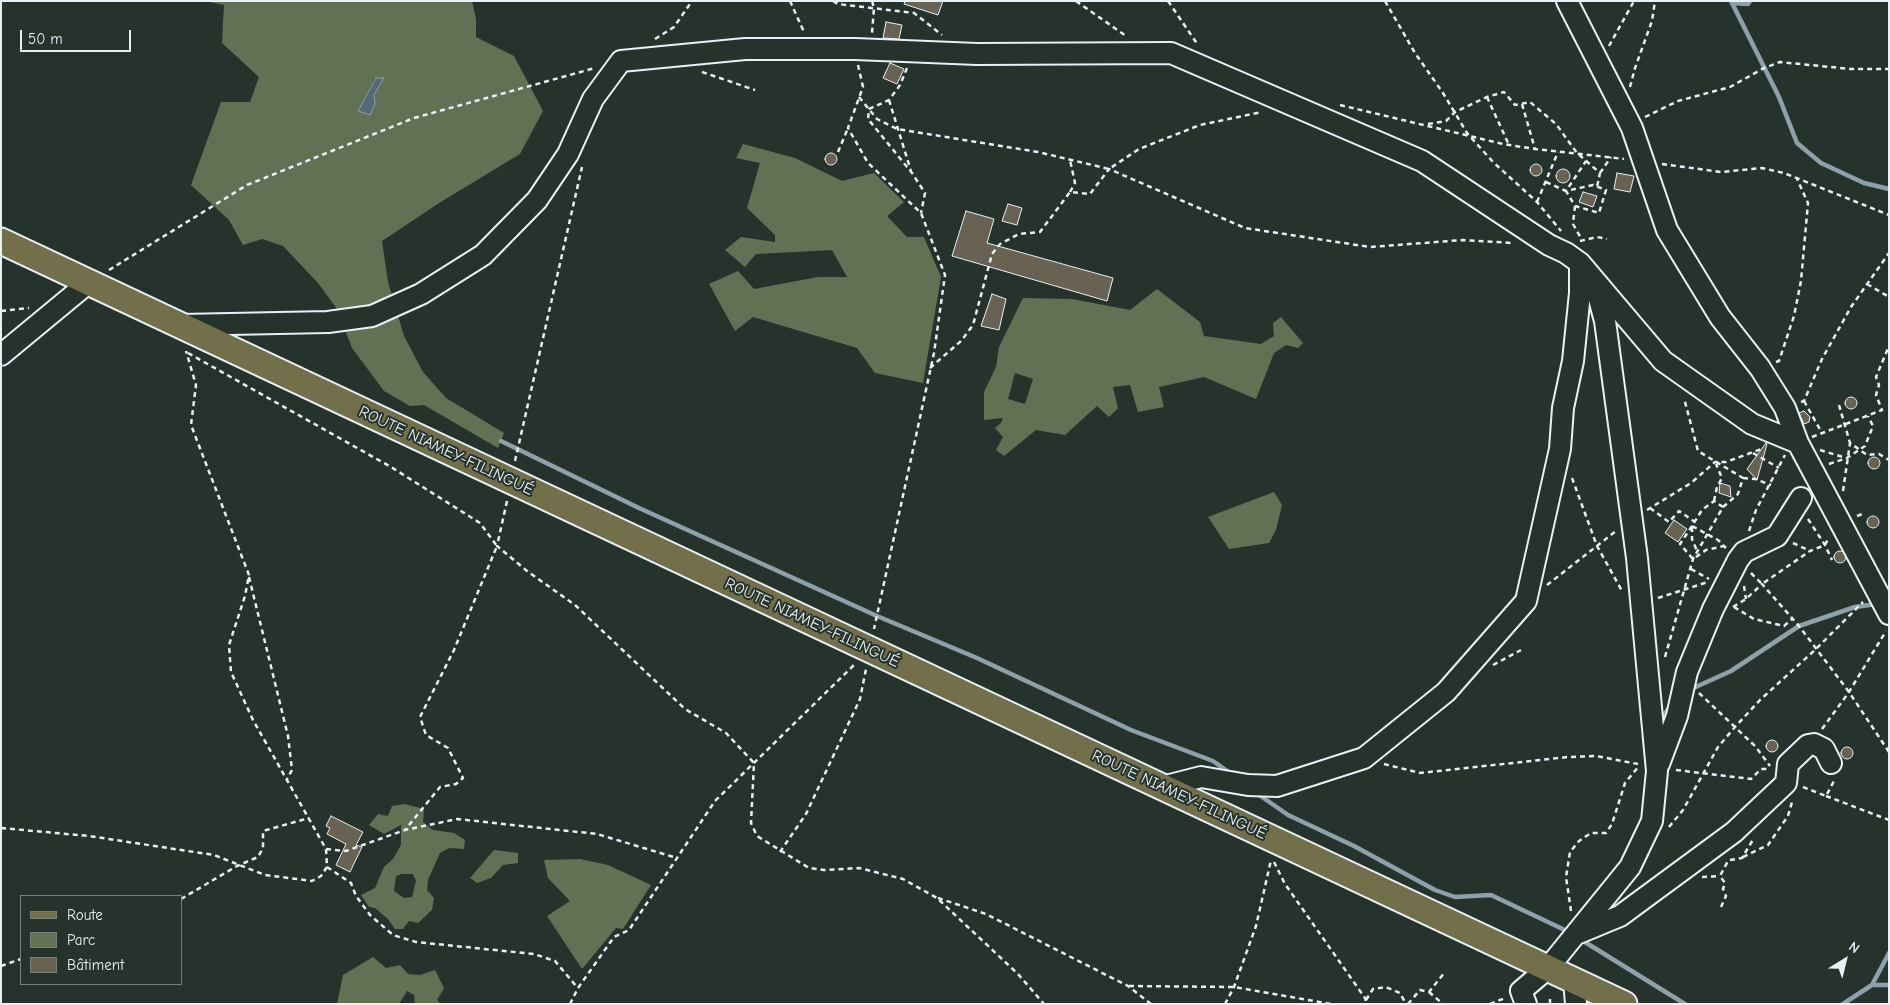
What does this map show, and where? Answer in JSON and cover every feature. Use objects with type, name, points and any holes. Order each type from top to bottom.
[{"type":"main road","name":"ROUTE NIAMEY-FILINGUÉ","points":[[1,241],[1548,968],[1575,992],[1624,1004]]},
{"type":"street","points":[[1567,1],[1627,119],[1667,230],[1720,317],[1760,368],[1795,405],[1793,443]]},
{"type":"street","points":[[179,325],[328,322],[372,316],[421,294],[483,255],[537,200],[568,154],[593,99],[620,61],[745,49],[863,49],[977,54],[1171,53],[1422,161],[1580,263],[1664,361],[1752,424],[1793,443],[1812,471],[1834,510],[1889,614]]},
{"type":"street","points":[[1162,787],[1201,777],[1248,785],[1277,786],[1364,758],[1446,692],[1526,601],[1560,449],[1563,408],[1573,362],[1580,293],[1580,263]]},
{"type":"street","points":[[1526,1004],[1521,991],[1548,968],[1630,867],[1652,821],[1642,603],[1605,321],[1594,280]]},
{"type":"street","points":[[1,355],[88,283]]},
{"type":"street","points":[[1649,766],[1677,716],[1686,679],[1710,615],[1744,552],[1777,536],[1801,498]]},
{"type":"street","points":[[1575,935],[1620,916],[1734,832],[1786,783],[1788,764],[1808,745],[1814,744],[1824,749],[1831,763]]},
{"type":"path","points":[[651,42],[674,27],[692,1]]},
{"type":"path","points":[[790,1],[802,29],[816,49]]},
{"type":"path","points":[[833,1],[838,4],[914,13],[944,36]]},
{"type":"path","points":[[838,152],[862,87],[863,49],[874,8],[872,1]]},
{"type":"path","points":[[1076,1],[1120,34],[1129,37]]},
{"type":"path","points":[[1168,1],[1198,46],[1195,63]]},
{"type":"path","points":[[1385,1],[1414,53],[1468,134],[1493,162],[1537,202],[1563,233]]},
{"type":"path","points":[[1599,64],[1634,1]]},
{"type":"path","points":[[1655,1],[1652,21],[1635,68],[1627,119],[1678,101],[1730,87],[1764,68],[1780,62],[1850,69],[1889,69]]},
{"type":"path","points":[[88,283],[247,185],[414,118],[620,61]]},
{"type":"path","points":[[869,110],[889,100],[900,86],[908,67],[900,64]]},
{"type":"path","points":[[698,70],[755,90]]},
{"type":"path","points":[[1427,124],[1446,121],[1455,112],[1486,97],[1504,92],[1515,105],[1530,102],[1556,124],[1577,153],[1600,173]]},
{"type":"path","points":[[859,97],[877,119],[897,129],[1038,152],[1109,169],[1245,228],[1370,248],[1463,240],[1520,243]]},
{"type":"path","points":[[1486,97],[1509,145]]},
{"type":"path","points":[[889,100],[912,173]]},
{"type":"path","points":[[1331,103],[1534,150],[1577,153],[1721,172],[1762,168],[1797,178],[1889,215]]},
{"type":"path","points":[[1522,104],[1534,150]]},
{"type":"path","points":[[869,110],[868,119],[882,139],[912,173],[925,193],[921,213]]},
{"type":"path","points":[[1070,192],[1090,194],[1109,169],[1139,149],[1200,124],[1266,111]]},
{"type":"path","points":[[780,852],[806,814],[860,699],[930,368],[945,275],[921,213],[868,163],[848,128]]},
{"type":"path","points":[[1537,202],[1558,152]]},
{"type":"path","points":[[405,830],[440,787],[456,784],[463,778],[448,748],[426,735],[420,717],[454,650],[497,546],[584,157]]},
{"type":"path","points":[[1597,187],[1600,173],[1611,157]]},
{"type":"path","points":[[930,368],[961,341],[974,325],[992,254],[1000,244],[1019,234],[1040,232],[1070,192],[1075,183],[1070,160]]},
{"type":"path","points":[[1566,191],[1586,161]]},
{"type":"path","points":[[1760,368],[1779,362],[1794,316],[1801,281],[1808,203],[1797,178]]},
{"type":"path","points":[[1546,182],[1566,191],[1597,187],[1606,190],[1599,213],[1576,206],[1566,191]]},
{"type":"path","points":[[1576,206],[1573,224],[1582,240]]},
{"type":"path","points":[[1575,242],[1597,237],[1607,238]]},
{"type":"path","points":[[1822,433],[1795,405],[1851,307],[1889,252]]},
{"type":"path","points":[[1866,284],[1889,297]]},
{"type":"path","points":[[179,325],[196,385],[191,425],[249,575],[288,736],[292,770],[287,779]]},
{"type":"path","points":[[1744,552],[1756,510],[1793,443],[1882,410],[1876,395],[1879,385],[1876,377],[1889,346]]},
{"type":"path","points":[[187,353],[391,467],[480,523],[497,546],[527,571],[575,605],[685,709],[726,733],[754,763],[751,823],[757,836],[780,852],[809,868],[824,870],[858,868],[903,879],[937,898],[986,914],[1128,986],[1151,1004]]},
{"type":"path","points":[[1683,395],[1698,451],[1743,478],[1755,479],[1771,485]]},
{"type":"path","points":[[1839,405],[1843,425],[1850,443],[1867,455],[1879,454],[1889,460]]},
{"type":"path","points":[[1812,471],[1847,458],[1865,446],[1872,426],[1868,416]]},
{"type":"path","points":[[1834,510],[1845,486],[1850,443]]},
{"type":"path","points":[[1526,601],[1631,520],[1690,483],[1715,462],[1726,462],[1768,447]]},
{"type":"path","points":[[1753,453],[1779,468]]},
{"type":"path","points":[[1714,501],[1722,478],[1722,472],[1715,462]]},
{"type":"path","points":[[1571,475],[1597,546],[1614,581],[1630,603],[1642,603],[1711,581],[1691,569]]},
{"type":"path","points":[[1663,662],[1682,591],[1693,559],[1723,507],[1738,494],[1743,478]]},
{"type":"path","points":[[1801,498],[1808,521],[1825,545],[1832,560]]},
{"type":"path","points":[[1650,508],[1669,522],[1678,511],[1695,522]]},
{"type":"path","points":[[1693,559],[1680,544],[1692,526],[1692,539],[1697,551]]},
{"type":"path","points":[[1693,559],[1706,550],[1724,546]]},
{"type":"path","points":[[1,828],[89,836],[214,855],[237,866],[266,875],[312,881],[321,876],[327,867],[326,848],[253,720],[231,672],[229,645],[245,596],[249,575]]},
{"type":"path","points":[[1762,584],[1849,692],[1889,752]]},
{"type":"path","points":[[1666,829],[1683,810],[1718,747],[1735,727],[1760,700],[1816,650],[1875,588]]},
{"type":"path","points":[[1723,592],[1734,607],[1754,619],[1784,626],[1792,619]]},
{"type":"path","points":[[1814,744],[1826,722],[1849,692],[1889,627]]},
{"type":"path","points":[[570,1004],[578,988],[614,937],[629,930],[715,801],[870,650]]},
{"type":"path","points":[[1364,758],[1420,773],[1568,757],[1596,756],[1649,766],[1751,779],[1761,769],[1773,770],[1755,746],[1717,713],[1686,679]]},
{"type":"path","points":[[1826,796],[1835,779],[1831,763]]},
{"type":"path","points":[[1575,935],[1566,877],[1570,852],[1579,841],[1591,833],[1606,832],[1612,824],[1625,783],[1649,766]]},
{"type":"path","points":[[1742,858],[1768,845],[1788,816],[1792,801],[1786,783],[1806,787],[1889,820]]},
{"type":"path","points":[[182,897],[237,866],[258,857],[263,848],[263,832],[309,818]]},
{"type":"path","points":[[326,848],[346,851],[405,830],[457,819],[597,834],[677,858]]},
{"type":"path","points":[[1720,842],[1730,860],[1720,876]]},
{"type":"path","points":[[1225,1004],[1234,987],[1256,926],[1272,857],[1285,884],[1366,1002]]},
{"type":"path","points":[[327,867],[352,883],[356,896],[370,915],[393,935],[416,942],[534,954],[555,961],[578,988]]},
{"type":"path","points":[[1699,878],[1720,876]]},
{"type":"path","points":[[1720,876],[1725,883],[1723,889],[1726,896],[1721,907]]},
{"type":"path","points":[[937,898],[1018,974],[1044,1004]]},
{"type":"path","points":[[1,966],[20,959]]},
{"type":"path","points":[[1429,992],[1445,972]]},
{"type":"path","points":[[1128,986],[1234,987],[1331,1004]]},
{"type":"path","points":[[1366,1002],[1372,989],[1386,987],[1400,993],[1407,1004],[1420,990],[1429,992],[1443,1004]]},
{"type":"path","points":[[1550,999],[1550,1004]]},
{"type":"green space","points":[[205,1],[472,1],[476,19],[476,37],[514,56],[543,111],[520,154],[439,203],[382,241],[388,282],[404,336],[423,372],[446,398],[504,433],[498,448],[424,405],[410,406],[384,391],[352,348],[337,309],[318,283],[283,246],[262,239],[243,245],[229,220],[191,185],[221,102],[250,102],[259,77],[222,43],[224,5]],"holes":[[[375,78],[384,78],[374,95],[358,111]]]},
{"type":"green space","points":[[743,144],[795,158],[842,181],[874,173],[904,202],[887,216],[907,237],[924,237],[941,277],[923,383],[875,373],[857,348],[753,317],[735,331],[709,284],[738,271],[754,289],[818,277],[847,277],[832,250],[756,254],[745,267],[725,250],[741,237],[775,242],[775,235],[747,208],[760,163],[736,158]]},
{"type":"green space","points":[[1157,289],[1200,322],[1204,336],[1261,344],[1274,336],[1273,323],[1281,317],[1303,343],[1298,348],[1286,345],[1274,353],[1256,399],[1204,377],[1159,387],[1164,407],[1138,412],[1130,385],[1113,387],[1118,408],[1109,417],[1097,406],[1065,435],[1036,430],[1004,456],[996,450],[1003,437],[995,428],[1001,423],[1003,418],[984,420],[984,392],[996,367],[999,347],[1023,298],[1072,299],[1130,310]],"holes":[[[1015,373],[1033,379],[1025,404],[1008,399]]]},
{"type":"green space","points":[[1274,492],[1282,505],[1276,530],[1269,543],[1229,549],[1208,517]]},
{"type":"green space","points":[[405,804],[424,809],[423,822],[433,830],[454,833],[465,840],[464,849],[449,848],[440,853],[428,880],[427,890],[434,898],[432,910],[418,923],[409,921],[403,929],[395,929],[388,919],[375,908],[369,907],[361,895],[375,888],[384,867],[393,859],[401,845],[401,825],[384,834],[369,825],[378,814],[388,816],[392,806]],"holes":[[[413,874],[416,881],[412,897],[404,898],[394,891],[396,876]]]},
{"type":"green space","points":[[494,850],[518,853],[518,863],[503,865],[491,878],[477,883],[470,878]]},
{"type":"green space","points":[[580,859],[608,865],[651,885],[623,929],[616,928],[582,969],[547,916],[570,901],[548,878],[544,860]]},
{"type":"green space","points":[[373,957],[386,968],[400,965],[408,974],[420,975],[435,970],[444,988],[437,1000],[441,1004],[415,1004],[414,995],[407,991],[399,1004],[337,1004],[343,975]]},
{"type":"water","points":[[376,78],[384,78],[374,95],[375,104],[370,115],[358,111]]},
{"type":"building","points":[[905,1],[943,1],[938,15],[904,4]]},
{"type":"building","points":[[886,22],[902,25],[899,39],[883,38]]},
{"type":"building","points":[[890,63],[904,69],[897,84],[883,78]]},
{"type":"building","points":[[829,153],[833,153],[837,159],[833,165],[829,165],[825,161],[825,157]]},
{"type":"building","points":[[1534,164],[1538,164],[1542,170],[1538,176],[1534,176],[1530,172],[1530,168]]},
{"type":"building","points":[[1563,169],[1568,171],[1570,176],[1568,181],[1563,183],[1558,181],[1556,176],[1558,171]]},
{"type":"building","points":[[1617,173],[1634,176],[1630,192],[1614,189]]},
{"type":"building","points":[[1583,192],[1597,196],[1593,207],[1579,202]]},
{"type":"building","points":[[1008,204],[1022,208],[1017,225],[1002,221]]},
{"type":"building","points":[[966,211],[994,219],[987,243],[1113,278],[1107,301],[952,256]]},
{"type":"building","points":[[992,294],[1006,299],[999,330],[981,326]]},
{"type":"building","points":[[1853,397],[1856,398],[1856,408],[1849,409],[1846,408],[1845,401],[1846,398]]},
{"type":"building","points":[[1804,411],[1810,417],[1809,422],[1804,424],[1799,413]]},
{"type":"building","points":[[1767,444],[1757,480],[1747,469]]},
{"type":"building","points":[[1872,457],[1876,457],[1880,463],[1876,469],[1872,469],[1868,465],[1868,461]]},
{"type":"building","points":[[1720,483],[1730,486],[1731,497],[1719,493]]},
{"type":"building","points":[[1871,516],[1875,516],[1879,522],[1875,528],[1871,528],[1867,524],[1867,520]]},
{"type":"building","points":[[1674,520],[1687,529],[1678,542],[1665,533]]},
{"type":"building","points":[[1840,551],[1846,557],[1840,563],[1834,557]]},
{"type":"building","points":[[1774,740],[1777,741],[1777,751],[1770,752],[1767,751],[1766,744],[1767,741]]},
{"type":"building","points":[[1845,747],[1849,747],[1853,753],[1849,759],[1845,759],[1841,755],[1841,751]]},
{"type":"building","points":[[331,816],[363,832],[356,845],[362,847],[350,872],[336,865],[346,844],[327,834],[330,828],[326,826]]},
{"type":"waterway","points":[[1731,1],[1779,97],[1797,143],[1821,163],[1864,183],[1889,189]]},
{"type":"waterway","points":[[1732,3],[1748,4],[1750,1]]},
{"type":"waterway","points":[[501,441],[639,508],[877,616],[977,658],[1131,730],[1213,761],[1233,775]]},
{"type":"waterway","points":[[1689,690],[1731,671],[1799,626],[1855,607],[1877,604]]},
{"type":"waterway","points":[[1659,720],[1672,705]]},
{"type":"waterway","points":[[1647,733],[1644,737],[1648,773]]},
{"type":"waterway","points":[[1255,792],[1288,815],[1354,846],[1435,890],[1455,897],[1491,895],[1569,932]]},
{"type":"waterway","points":[[1580,939],[1685,1004]]},
{"type":"waterway","points":[[1843,1004],[1872,985],[1889,953]]},
{"type":"waterway","points":[[1872,985],[1889,985]]}]
